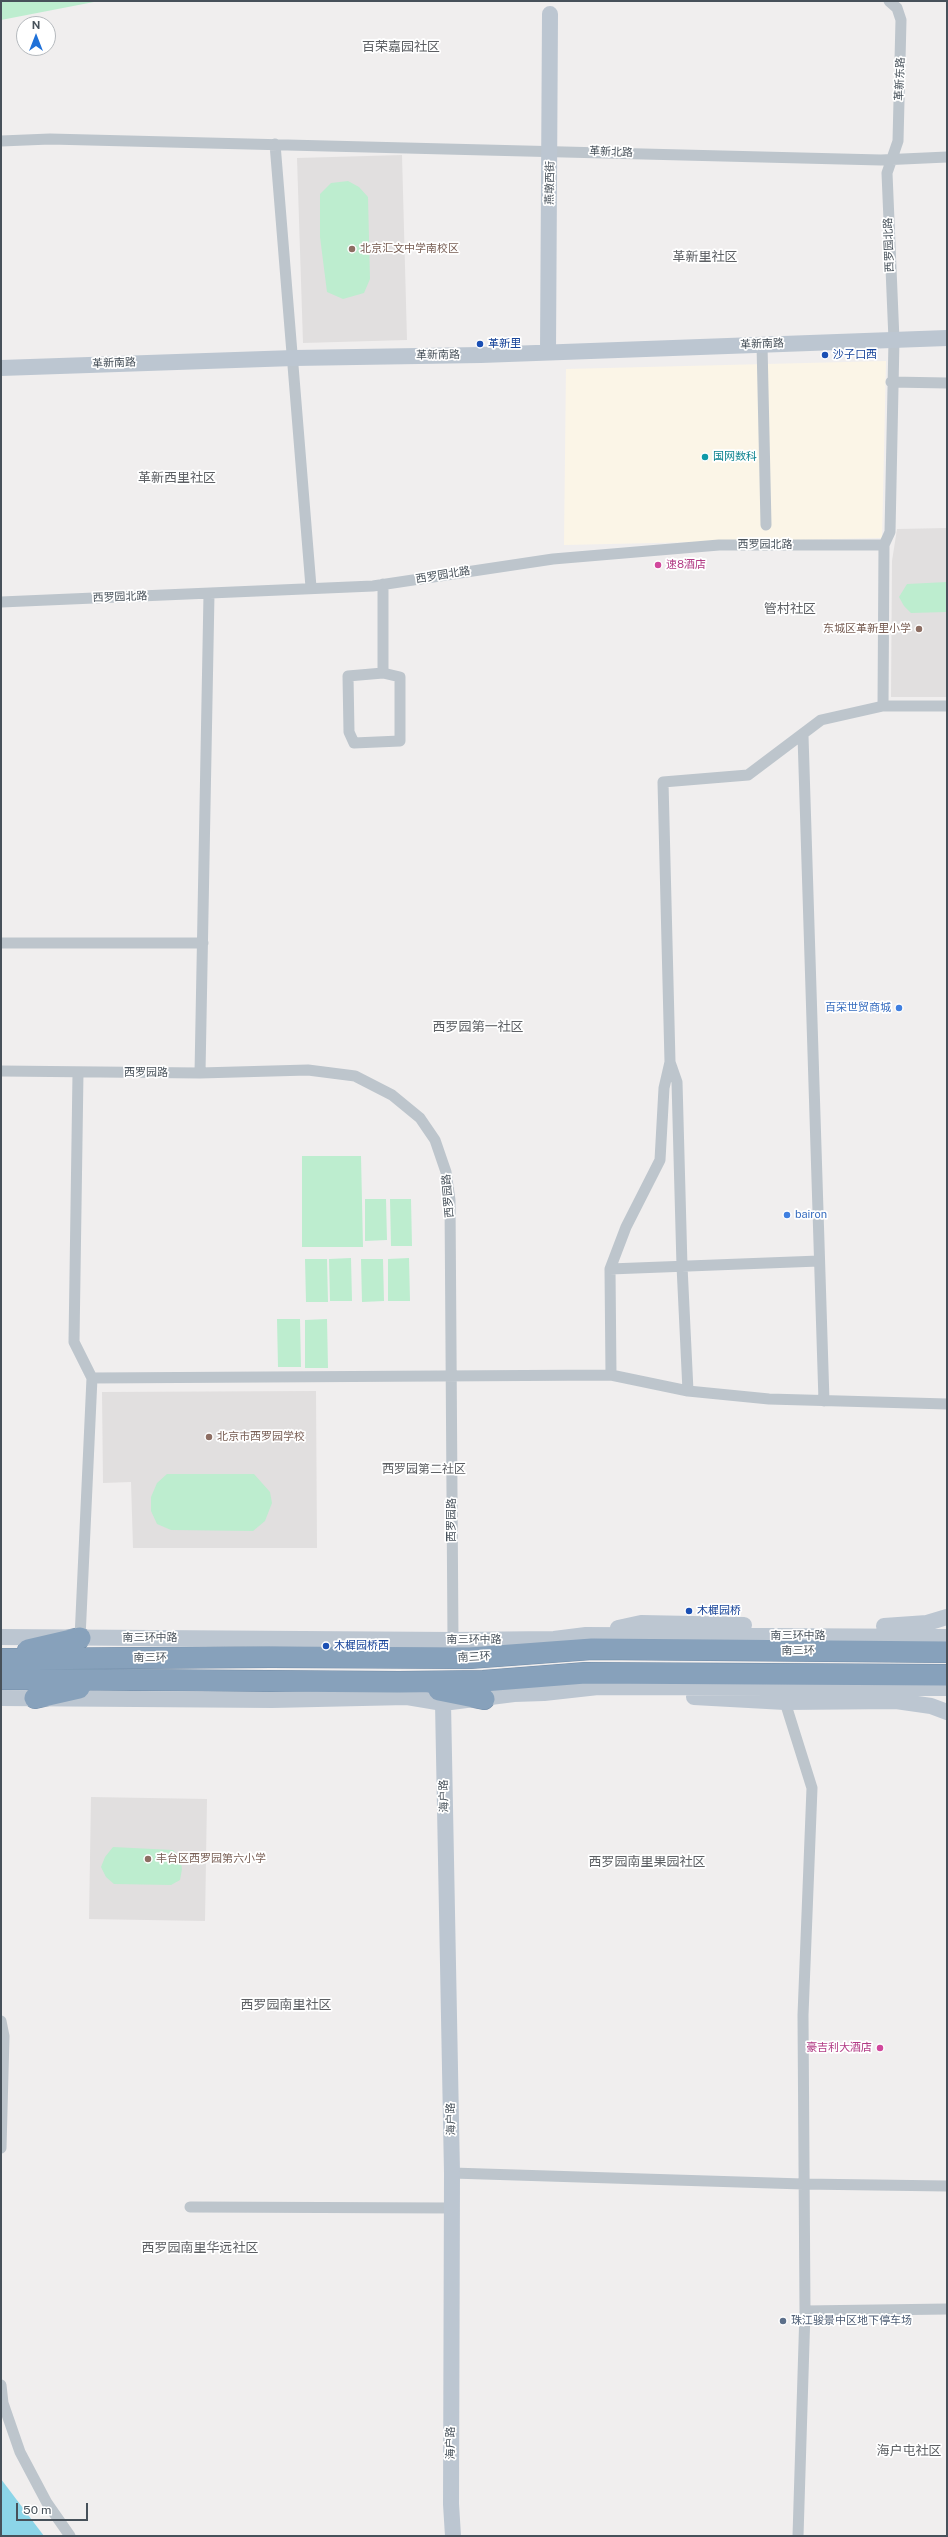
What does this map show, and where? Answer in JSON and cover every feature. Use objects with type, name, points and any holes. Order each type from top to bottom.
[{"type":"highway","points":[[1,1658],[80,1638]]},
{"type":"highway","points":[[554,1640],[589,1642]]},
{"type":"highway","name":"南三环","points":[[1,1658],[470,1658],[589,1642],[947,1652]]},
{"type":"highway","name":"南三环","points":[[1,1679],[399,1682],[483,1680],[584,1673],[947,1675]]},
{"type":"highway","points":[[598,1687],[622,1674]]},
{"type":"highway","points":[[35,1698],[123,1680]]},
{"type":"highway","points":[[399,1682],[484,1699]]},
{"type":"street","name":"革新东路","points":[[889,1],[897,8],[901,20],[898,141],[892,159]]},
{"type":"street","name":"燕墩西街","points":[[548,351],[550,14]]},
{"type":"street","name":"革新北路","points":[[1,141],[50,138],[892,159],[947,156]]},
{"type":"street","points":[[275,144],[294,358],[311,587]]},
{"type":"street","name":"西罗园北路","points":[[883,706],[884,545],[890,532],[894,340],[891,325],[887,173],[892,159]]},
{"type":"street","name":"革新南路","points":[[1,368],[947,338]]},
{"type":"street","points":[[762,344],[766,525]]},
{"type":"street","points":[[892,382],[947,383]]},
{"type":"street","name":"西罗园北路","points":[[1,602],[209,594],[384,584],[553,559],[719,545],[884,545]]},
{"type":"street","points":[[383,673],[384,584]]},
{"type":"street","points":[[200,1073],[209,594]]},
{"type":"street","points":[[383,673],[400,677],[400,742],[354,743],[349,732],[348,676],[383,673]]},
{"type":"street","points":[[611,1375],[610,1269],[626,1227],[660,1160],[664,1088],[670,1062],[663,782],[748,775],[803,736],[821,720],[883,706],[947,706]]},
{"type":"street","points":[[803,736],[824,1401]]},
{"type":"street","points":[[1,943],[203,943]]},
{"type":"street","points":[[670,1062],[677,1082],[682,1266],[688,1391]]},
{"type":"street","name":"西罗园路","points":[[1,1071],[78,1073],[200,1073],[308,1070],[355,1076],[392,1095],[420,1118],[435,1140],[446,1172],[450,1200],[452,1640]]},
{"type":"street","points":[[78,1073],[74,1342],[92,1378],[80,1638]]},
{"type":"street","points":[[610,1269],[819,1261]]},
{"type":"street","points":[[92,1378],[611,1375],[688,1391],[824,1401],[947,1404]]},
{"type":"street","points":[[589,1642],[641,1624],[899,1626],[927,1622],[947,1617]]},
{"type":"street","name":"南三环中路","points":[[1,1637],[554,1640]]},
{"type":"street","name":"南三环中路","points":[[589,1642],[947,1637]]},
{"type":"street","points":[[544,1693],[598,1687],[947,1688]]},
{"type":"street","points":[[1,1698],[272,1700],[407,1697],[443,1703],[514,1694],[593,1692],[785,1702],[896,1701],[931,1706],[947,1712]]},
{"type":"street","points":[[785,1702],[812,1788],[803,2015],[805,2311],[798,2536]]},
{"type":"street","name":"海户路","points":[[443,1703],[452,2173],[451,2504],[453,2536]]},
{"type":"street","points":[[1,2021],[4,2036],[1,2148]]},
{"type":"street","points":[[452,2173],[803,2184],[947,2186]]},
{"type":"street","points":[[190,2207],[452,2208]]},
{"type":"street","points":[[805,2311],[947,2309]]},
{"type":"street","points":[[1,2385],[2,2403],[20,2452],[47,2503],[70,2536]]},
{"type":"shaded area","name":"北京汇文中学南校区","points":[[402,155],[407,340],[303,343],[297,158]]},
{"type":"shaded area","points":[[886,361],[882,538],[564,545],[566,369]]},
{"type":"shaded area","name":"东城区革新里小学","points":[[947,528],[947,697],[891,697],[892,561],[897,529]]},
{"type":"shaded area","name":"北京市西罗园学校","points":[[316,1391],[317,1548],[133,1548],[131,1482],[103,1483],[102,1392]]},
{"type":"shaded area","name":"丰台区西罗园第六小学","points":[[91,1797],[207,1799],[205,1921],[89,1919]]},
{"type":"green space","points":[[1,1],[99,1],[16,16],[1,20]]},
{"type":"green space","points":[[348,181],[359,187],[368,197],[370,279],[364,293],[343,299],[327,292],[320,237],[320,194],[331,183]]},
{"type":"green space","points":[[947,582],[947,612],[911,613],[904,606],[899,597],[907,584]]},
{"type":"green space","points":[[302,1156],[361,1156],[363,1247],[302,1247]]},
{"type":"green space","points":[[365,1199],[386,1199],[387,1240],[365,1241]]},
{"type":"green space","points":[[390,1199],[411,1199],[412,1246],[391,1246]]},
{"type":"green space","points":[[351,1258],[352,1301],[330,1301],[329,1259]]},
{"type":"green space","points":[[409,1258],[410,1301],[388,1301],[388,1259]]},
{"type":"green space","points":[[305,1259],[327,1259],[328,1302],[306,1302]]},
{"type":"green space","points":[[361,1259],[383,1259],[384,1301],[362,1302]]},
{"type":"green space","points":[[277,1319],[300,1319],[301,1367],[278,1367]]},
{"type":"green space","points":[[327,1319],[328,1368],[305,1368],[305,1320]]},
{"type":"green space","points":[[167,1474],[254,1474],[270,1492],[272,1503],[265,1521],[253,1531],[171,1530],[157,1524],[151,1511],[151,1497],[157,1483]]},
{"type":"green space","points":[[113,1847],[173,1850],[180,1857],[182,1869],[180,1880],[171,1885],[114,1884],[106,1877],[101,1867],[105,1857]]},
{"type":"water","points":[[1,2479],[44,2536],[1,2536]]},
{"type":"place","name":"北京汇文中学南校区","points":[[352,249]]},
{"type":"place","name":"革新里","points":[[480,344]]},
{"type":"place","name":"沙子口西","points":[[825,355]]},
{"type":"place","name":"国网数科","points":[[705,457]]},
{"type":"place","name":"速8酒店","points":[[658,565]]},
{"type":"place","name":"东城区革新里小学","points":[[919,629]]},
{"type":"place","name":"百荣世贸商城","points":[[899,1008]]},
{"type":"place","name":"bairon","points":[[787,1215]]},
{"type":"place","name":"北京市西罗园学校","points":[[209,1437]]},
{"type":"place","name":"木樨园桥","points":[[689,1611]]},
{"type":"place","name":"木樨园桥西","points":[[326,1646]]},
{"type":"place","name":"丰台区西罗园第六小学","points":[[148,1859]]},
{"type":"place","name":"豪吉利大酒店","points":[[880,2048]]},
{"type":"place","name":"珠江骏景中区地下停车场","points":[[783,2321]]},
{"type":"district","name":"百荣嘉园社区","points":[[401,47]]},
{"type":"district","name":"革新里社区","points":[[705,257]]},
{"type":"district","name":"革新西里社区","points":[[177,478]]},
{"type":"district","name":"管村社区","points":[[790,609]]},
{"type":"district","name":"西罗园第一社区","points":[[478,1027]]},
{"type":"district","name":"西罗园第二社区","points":[[424,1469]]},
{"type":"district","name":"西罗园南里果园社区","points":[[647,1862]]},
{"type":"district","name":"西罗园南里社区","points":[[286,2005]]},
{"type":"district","name":"西罗园南里华远社区","points":[[200,2248]]},
{"type":"district","name":"海户屯社区","points":[[909,2451]]}]
